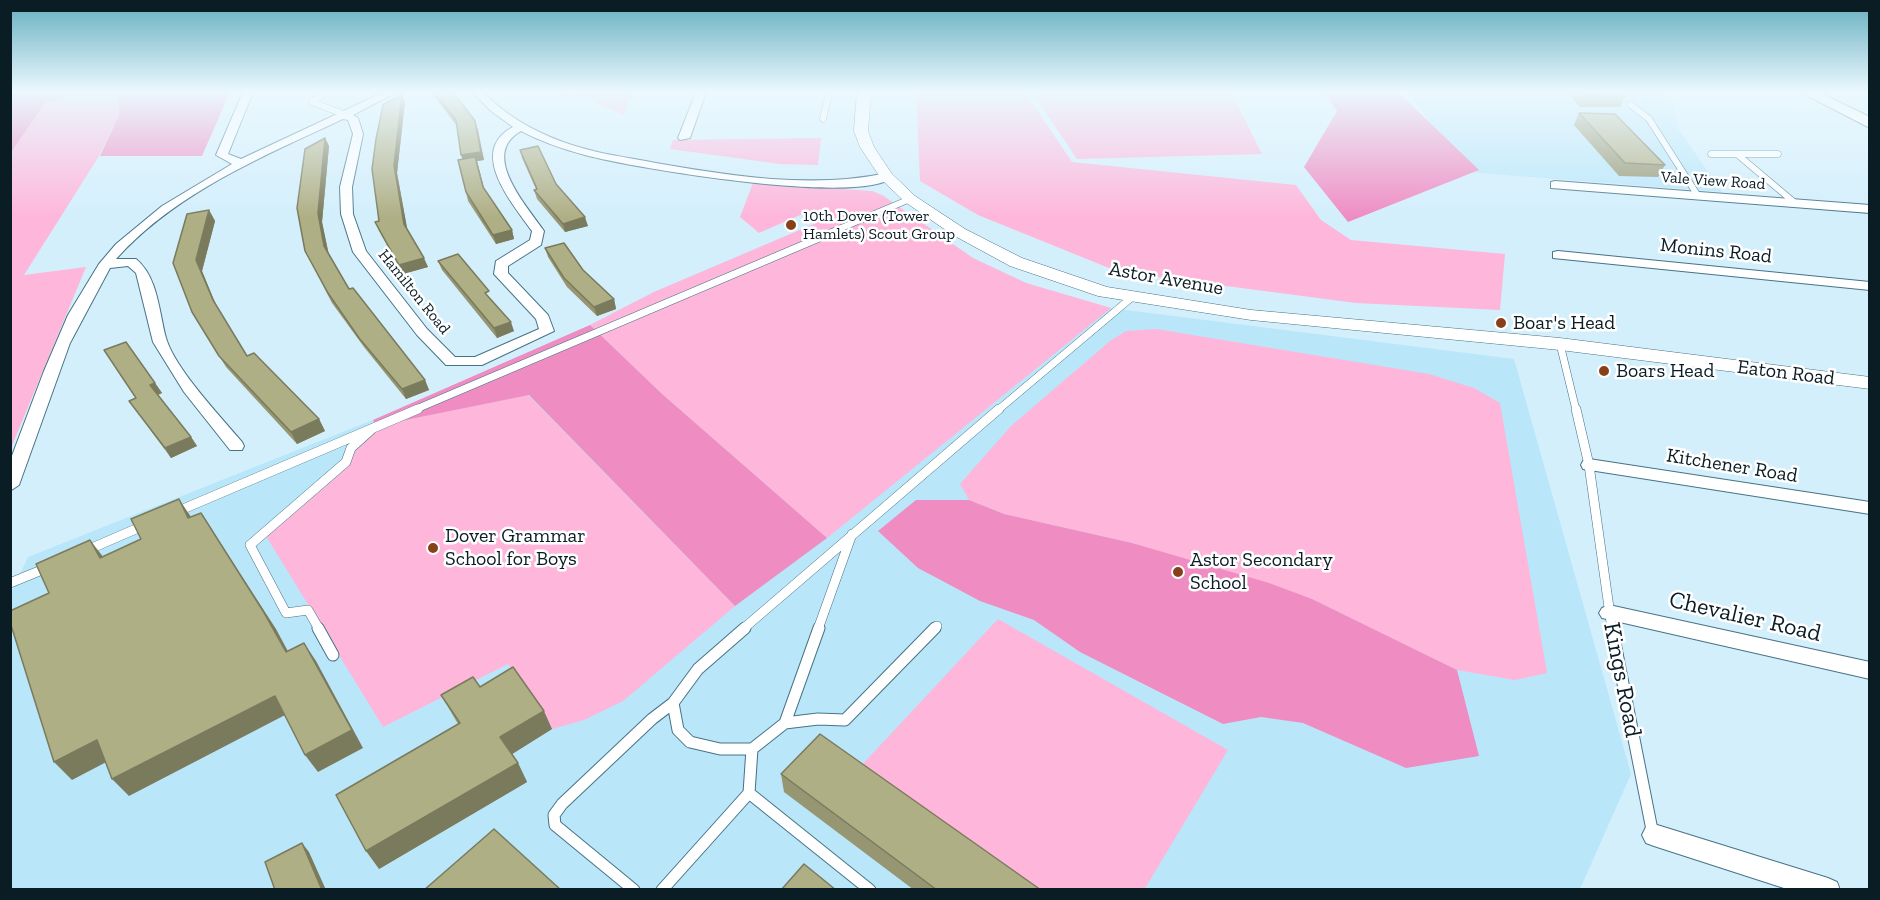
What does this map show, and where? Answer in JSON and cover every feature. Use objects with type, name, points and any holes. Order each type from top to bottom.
[{"type":"street","points":[[231,134],[222,155],[242,164]]},
{"type":"street","points":[[10,485],[70,328],[106,264],[158,214],[200,185],[305,134]]},
{"type":"street","name":"Hamilton Road","points":[[358,134],[346,187],[347,214],[360,252],[422,332],[451,362],[477,362],[547,331],[543,318],[501,274],[501,264],[536,242],[538,231],[511,193],[499,165],[501,142],[509,134]]},
{"type":"street","points":[[537,134],[561,145],[610,158],[660,167],[788,181],[865,182],[887,177]]},
{"type":"street","points":[[684,138],[685,134]]},
{"type":"street","name":"Astor Avenue","points":[[862,134],[867,147],[887,177],[910,199],[959,232],[1016,262],[1104,292],[1131,298],[1357,327],[1560,344]]},
{"type":"street","name":"Vale View Road","points":[[1555,185],[1869,209]]},
{"type":"street","name":"Monins Road","points":[[1558,255],[1869,286]]},
{"type":"street","points":[[106,264],[131,262],[142,271],[160,342],[189,389],[236,446]]},
{"type":"street","name":"Eaton Road","points":[[1560,344],[1869,383]]},
{"type":"street","name":"Kitchener Road","points":[[1588,465],[1869,508]]},
{"type":"street","name":"Chevalier Road","points":[[1609,613],[1869,671]]},
{"type":"street","name":"Kings Road","points":[[1654,835],[1828,890]]},
{"type":"lane","points":[[1659,134],[1698,196]]},
{"type":"lane","points":[[1711,154],[1778,154]]},
{"type":"lane","points":[[1738,155],[1795,203]]},
{"type":"lane","points":[[172,514],[910,199]]},
{"type":"lane","points":[[634,890],[555,825],[554,815],[562,804],[652,719],[673,703],[698,669],[852,533],[1131,298]]},
{"type":"lane","name":"Kings Road","points":[[1560,344],[1588,465],[1609,613],[1654,835]]},
{"type":"lane","points":[[333,655],[308,610],[286,613],[250,545],[346,462],[351,448],[376,426]]},
{"type":"lane","points":[[75,556],[150,523]]},
{"type":"lane","points":[[785,723],[852,533]]},
{"type":"lane","points":[[10,583],[53,565]]},
{"type":"lane","points":[[673,703],[678,730],[690,742],[720,749],[752,749],[785,723],[818,719],[845,720],[937,626]]},
{"type":"lane","points":[[662,890],[749,793],[752,749]]},
{"type":"lane","points":[[749,793],[870,890]]},
{"type":"shaded area","points":[[11,134],[110,134],[99,156],[24,275],[86,267],[11,448]]},
{"type":"shaded area","points":[[11,134],[23,134],[11,152]]},
{"type":"shaded area","points":[[110,134],[212,134],[202,156],[100,156]]},
{"type":"shaded area","points":[[918,134],[1053,134],[1072,162],[1296,185],[1321,220],[1351,240],[1505,254],[1500,310],[1356,303],[1119,272],[978,215],[920,181]]},
{"type":"shaded area","points":[[1060,134],[1252,134],[1262,154],[1077,159]]},
{"type":"shaded area","points":[[1323,134],[1442,134],[1479,170],[1348,222],[1304,167]]},
{"type":"shaded area","points":[[1438,134],[1682,134],[1722,192],[1465,172]]},
{"type":"shaded area","points":[[821,138],[818,165],[780,164],[670,149],[673,140]]},
{"type":"shaded area","points":[[753,183],[872,191],[882,195],[973,258],[1026,283],[1111,308],[827,538],[662,394],[590,325],[654,292],[821,221],[807,212],[759,233],[740,217]]},
{"type":"shaded area","points":[[882,195],[973,258],[1026,283],[1110,308],[1514,359],[1631,774],[1580,889],[11,890],[10,595],[28,557],[403,408],[590,325],[654,292]]},
{"type":"shaded area","points":[[590,325],[662,394],[827,538],[735,606],[529,395],[376,426],[373,420]]},
{"type":"shaded area","points":[[1156,329],[1429,374],[1474,388],[1500,403],[1547,673],[1515,680],[1457,670],[1312,599],[1132,543],[1004,514],[969,500],[960,484],[1011,426],[1110,341],[1126,331]]},
{"type":"shaded area","points":[[528,395],[735,606],[623,701],[584,720],[552,729],[508,664],[383,727],[263,531],[346,462],[376,426]]},
{"type":"shaded area","points":[[916,500],[969,500],[1004,514],[1132,543],[1269,583],[1312,599],[1457,670],[1479,756],[1406,768],[1303,723],[1261,717],[1223,724],[1080,652],[1034,620],[980,601],[918,568],[878,531]]},
{"type":"shaded area","points":[[998,619],[1228,750],[1144,890],[1032,889],[860,767]]},
{"type":"building","points":[[377,134],[397,134],[394,165],[404,224],[424,258],[399,265],[375,222],[379,221],[372,169]]},
{"type":"building","points":[[458,134],[478,134],[481,152],[461,155]]},
{"type":"building","points":[[1598,134],[1635,134],[1665,165],[1625,163]]},
{"type":"building","points":[[325,138],[318,213],[324,246],[349,289],[353,288],[425,380],[402,389],[359,338],[328,293],[305,251],[297,208],[305,149]]},
{"type":"building","points":[[538,146],[556,184],[585,217],[563,224],[534,190],[537,189],[520,150]]},
{"type":"building","points":[[475,157],[483,187],[512,230],[493,235],[466,192],[458,160]]},
{"type":"building","points":[[209,210],[196,260],[213,300],[247,356],[254,353],[319,419],[291,432],[219,356],[192,312],[173,263],[187,214]]},
{"type":"building","points":[[564,243],[583,270],[614,299],[594,307],[564,278],[545,248]]},
{"type":"building","points":[[458,254],[489,291],[485,293],[511,322],[494,328],[438,261]]},
{"type":"building","points":[[126,342],[155,383],[150,385],[191,437],[165,448],[129,401],[136,398],[104,350]]},
{"type":"building","points":[[179,499],[188,518],[201,513],[286,652],[304,643],[352,730],[305,755],[275,696],[112,779],[97,740],[54,762],[10,622],[10,611],[49,593],[36,564],[90,540],[100,558],[141,539],[131,519]]},
{"type":"building","points":[[513,667],[544,711],[500,737],[518,763],[366,851],[336,795],[460,723],[441,695],[473,677],[480,687]]},
{"type":"building","points":[[820,734],[1041,890],[937,890],[781,774]]},
{"type":"building","points":[[494,829],[561,890],[424,890]]},
{"type":"building","points":[[302,843],[322,890],[275,890],[265,862]]},
{"type":"building","points":[[804,864],[836,890],[781,890]]},
{"type":"place","name":"10th Dover (Tower Hamlets) Scout Group","points":[[791,225]]},
{"type":"place","name":"Boar's Head","points":[[1501,323]]},
{"type":"place","name":"Boars Head","points":[[1604,371]]},
{"type":"place","name":"Dover Grammar School for Boys","points":[[433,548]]},
{"type":"place","name":"Astor Secondary School","points":[[1178,572]]}]
